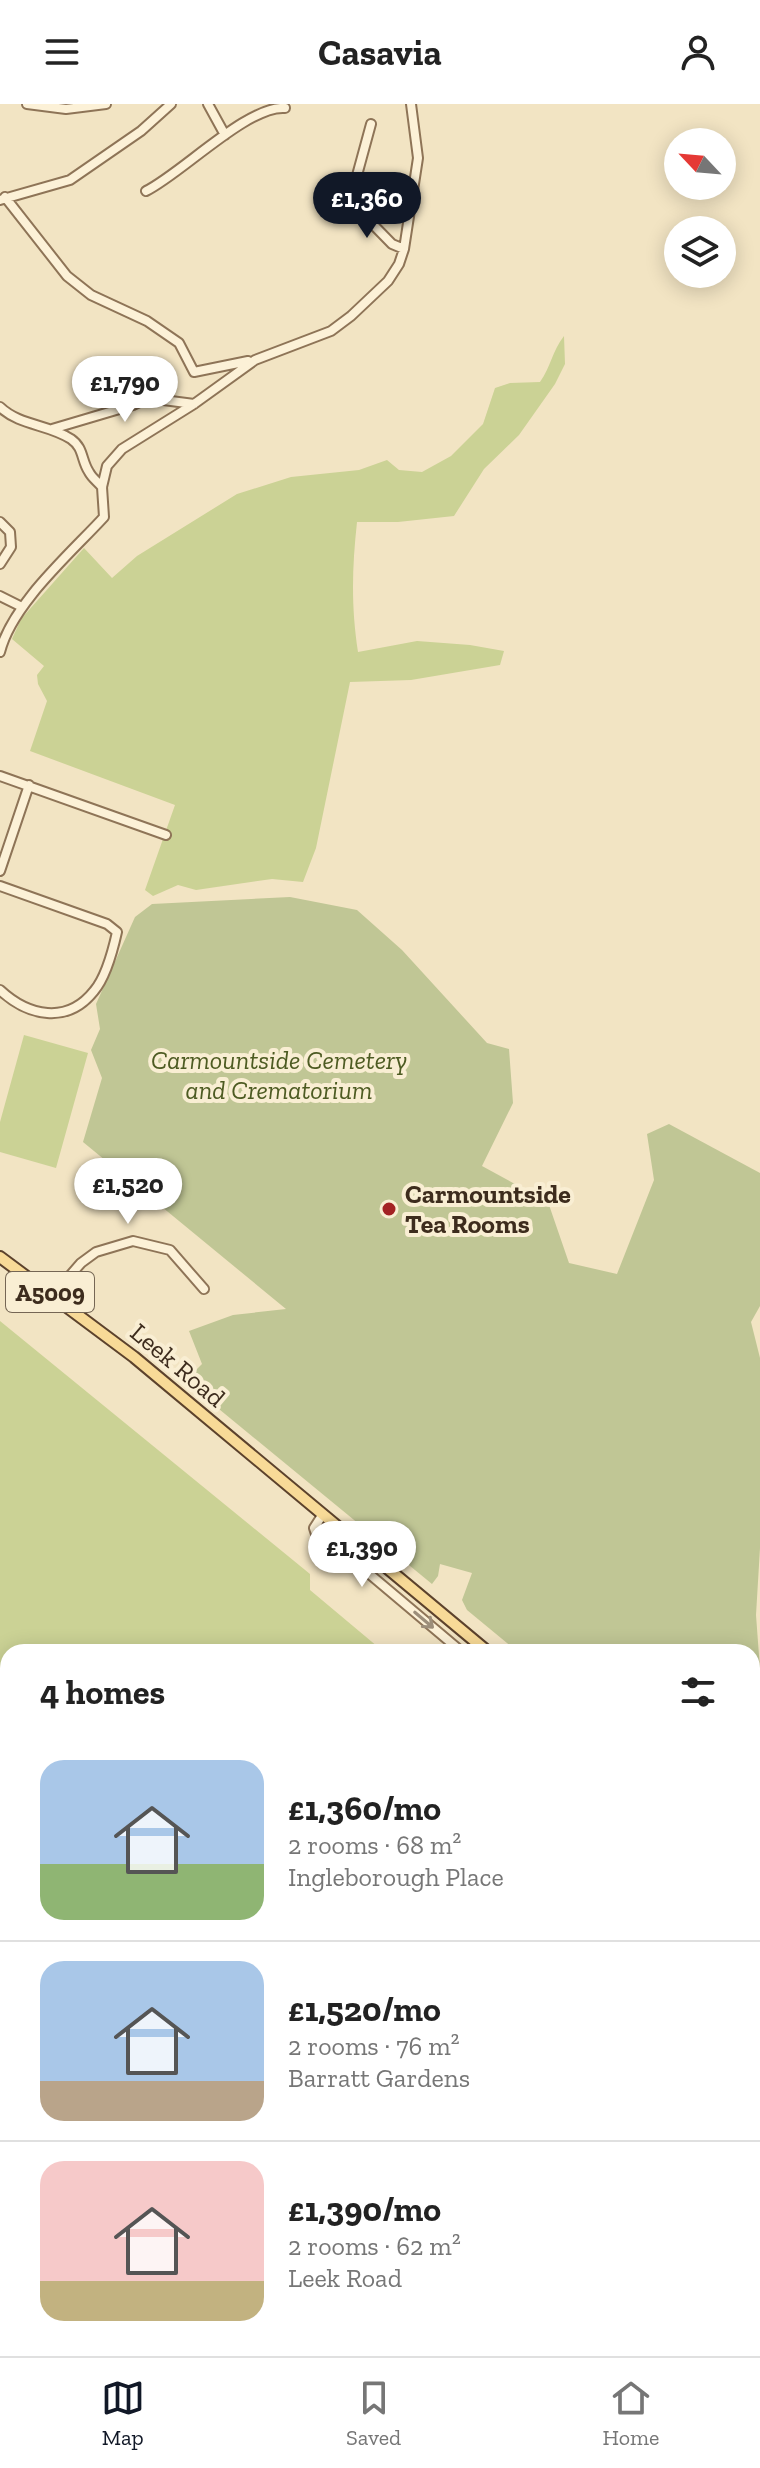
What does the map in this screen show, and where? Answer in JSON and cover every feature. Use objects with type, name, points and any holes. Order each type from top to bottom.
[{"type":"main road","name":"Leek Road","points":[[0,1257],[142,1364],[478,1644]]},
{"type":"street","points":[[27,104],[66,109],[106,104]]},
{"type":"street","points":[[171,104],[141,131],[70,180],[3,199],[67,276],[91,295],[147,321],[179,343],[194,372],[255,360],[314,339],[351,316],[388,281],[404,249],[418,158],[411,104]]},
{"type":"street","points":[[208,104],[225,135]]},
{"type":"street","points":[[146,191],[165,182],[197,153],[225,135],[274,107],[285,108]]},
{"type":"street","points":[[339,214],[350,201],[371,124]]},
{"type":"street","points":[[350,201],[392,244],[404,249]]},
{"type":"street","points":[[0,652],[4,634],[22,607],[104,517],[102,487],[107,466],[122,449],[194,404],[255,360]]},
{"type":"street","points":[[52,429],[148,398],[194,404]]},
{"type":"street","points":[[0,407],[21,421],[52,429],[81,449],[90,474],[102,487]]},
{"type":"street","points":[[0,522],[10,532],[11,547],[0,564]]},
{"type":"street","points":[[0,596],[22,607]]},
{"type":"street","points":[[0,776],[166,835]]},
{"type":"street","points":[[0,871],[29,785]]},
{"type":"street","points":[[0,886],[107,924],[117,932],[95,991],[70,1009],[45,1014],[22,1007],[0,990]]},
{"type":"street","points":[[53,1295],[81,1263],[96,1252],[133,1241],[170,1250],[204,1289]]},
{"type":"street","points":[[323,1514],[314,1528],[317,1537],[335,1545],[453,1644]]},
{"type":"green space","points":[[564,336],[565,364],[555,384],[519,435],[484,469],[454,516],[398,522],[357,522],[353,587],[358,652],[417,641],[470,645],[504,651],[500,665],[411,680],[350,682],[316,848],[303,882],[272,879],[196,890],[178,885],[153,896],[145,890],[175,805],[30,751],[47,701],[37,675],[44,666],[12,639],[21,619],[84,548],[112,578],[137,556],[237,494],[291,477],[359,470],[387,460],[399,470],[422,472],[451,456],[483,424],[495,388],[510,383],[540,382]]},
{"type":"green space","name":"Carmountside Cemetery and Crematorium","points":[[290,897],[357,910],[402,950],[487,1043],[509,1049],[513,1103],[482,1166],[548,1202],[569,1263],[617,1274],[654,1180],[647,1134],[669,1124],[760,1173],[760,1306],[751,1322],[760,1358],[758,1644],[508,1644],[467,1610],[462,1600],[472,1573],[440,1564],[438,1576],[432,1584],[191,1386],[194,1372],[202,1364],[189,1331],[233,1315],[286,1309],[83,1142],[102,1078],[91,1050],[100,1029],[96,1004],[135,917],[152,904]]},
{"type":"green space","points":[[24,1035],[88,1053],[56,1168],[0,1152],[0,1122]]},
{"type":"green space","points":[[0,1321],[310,1574],[310,1590],[374,1644],[0,1644]]},
{"type":"place","name":"Carmountside Tea Rooms","points":[[389,1209]]}]
